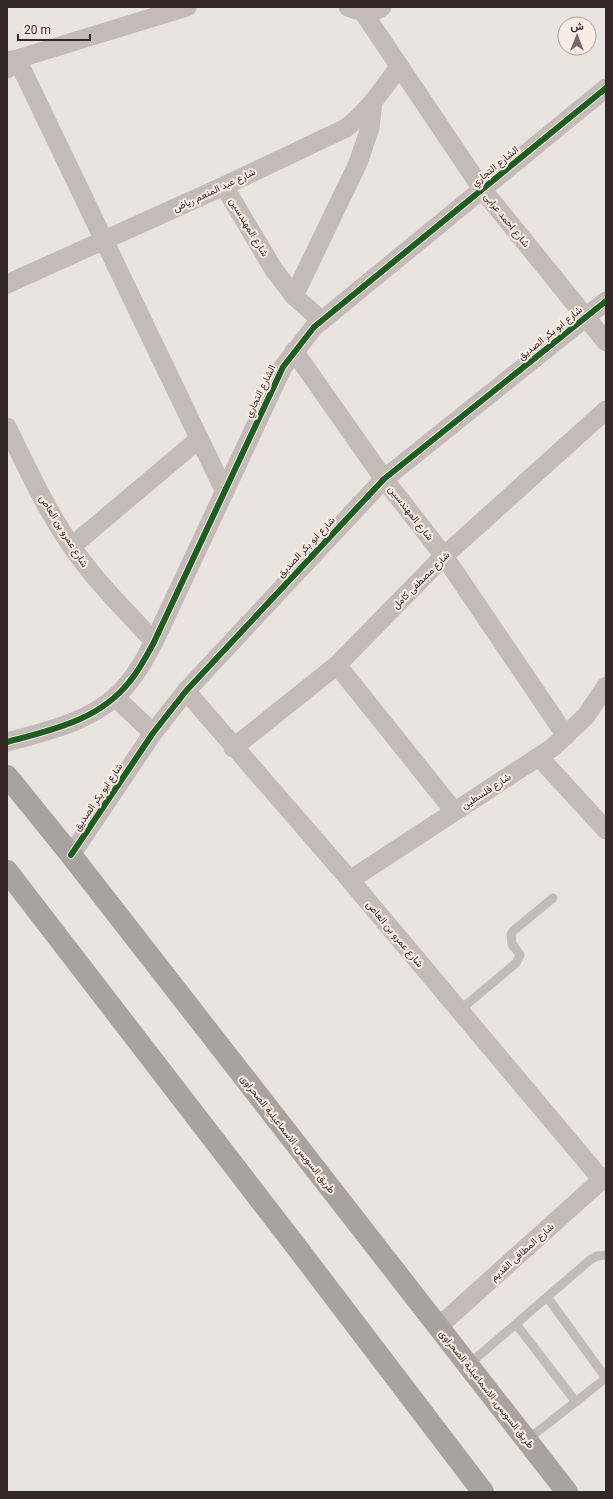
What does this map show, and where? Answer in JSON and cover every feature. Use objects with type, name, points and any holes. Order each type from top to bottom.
[{"type":"highway","name":"طريق السويس, الاسماعيلية الصحراوى","points":[[7,776],[71,855],[567,1492]]},
{"type":"highway","points":[[7,871],[483,1492]]},
{"type":"street","points":[[187,7],[10,63],[103,240],[224,490]]},
{"type":"street","points":[[355,9],[378,10],[382,7]]},
{"type":"street","name":"شارع احمد عرابى","points":[[355,9],[400,67],[482,189],[606,342]]},
{"type":"street","name":"شارع عبد المنعم رياض","points":[[7,284],[224,186],[346,128],[361,116],[400,67]]},
{"type":"street","name":"الشارع التجاري","points":[[7,742],[62,728],[81,720],[99,710],[116,697],[130,682],[154,642],[283,367],[314,327],[606,88]]},
{"type":"street","points":[[294,296],[358,164],[370,128],[373,102]]},
{"type":"street","name":"شارع المهندسين","points":[[224,186],[274,270],[294,296],[322,321]]},
{"type":"street","name":"شارع ابو بكر الصديق","points":[[71,855],[153,733],[186,692],[384,478],[606,301]]},
{"type":"street","name":"شارع المهندسين","points":[[294,351],[384,478],[444,556],[566,736]]},
{"type":"street","name":"شارع مصطفى كامل","points":[[233,748],[336,665],[444,556],[606,410]]},
{"type":"street","name":"شارع عمرو بن العاص","points":[[7,427],[43,498],[72,546],[90,571],[154,642]]},
{"type":"street","points":[[72,546],[199,439]]},
{"type":"street","points":[[336,665],[454,811]]},
{"type":"street","name":"شارع فلسطين","points":[[350,880],[552,748],[586,716],[606,686]]},
{"type":"street","name":"شارع عمرو بن العاص","points":[[186,692],[233,748],[350,880],[604,1178]]},
{"type":"street","points":[[116,697],[153,733]]},
{"type":"street","points":[[538,757],[606,830]]},
{"type":"street","name":"شارع المطافى القديم","points":[[438,1327],[604,1178]]},
{"type":"lane","points":[[460,1010],[516,963],[520,955],[512,944],[510,935],[553,898]]},
{"type":"lane","points":[[468,1365],[590,1260],[597,1256],[606,1255]]},
{"type":"lane","points":[[527,1440],[606,1378],[547,1297]]},
{"type":"lane","points":[[516,1324],[576,1402]]},
{"type":"cycle path","points":[[7,742],[58,728],[90,714],[118,694],[134,676],[154,642],[283,367],[314,327],[606,88]]},
{"type":"cycle path","points":[[71,855],[153,733],[186,691],[384,479],[606,301]]}]
